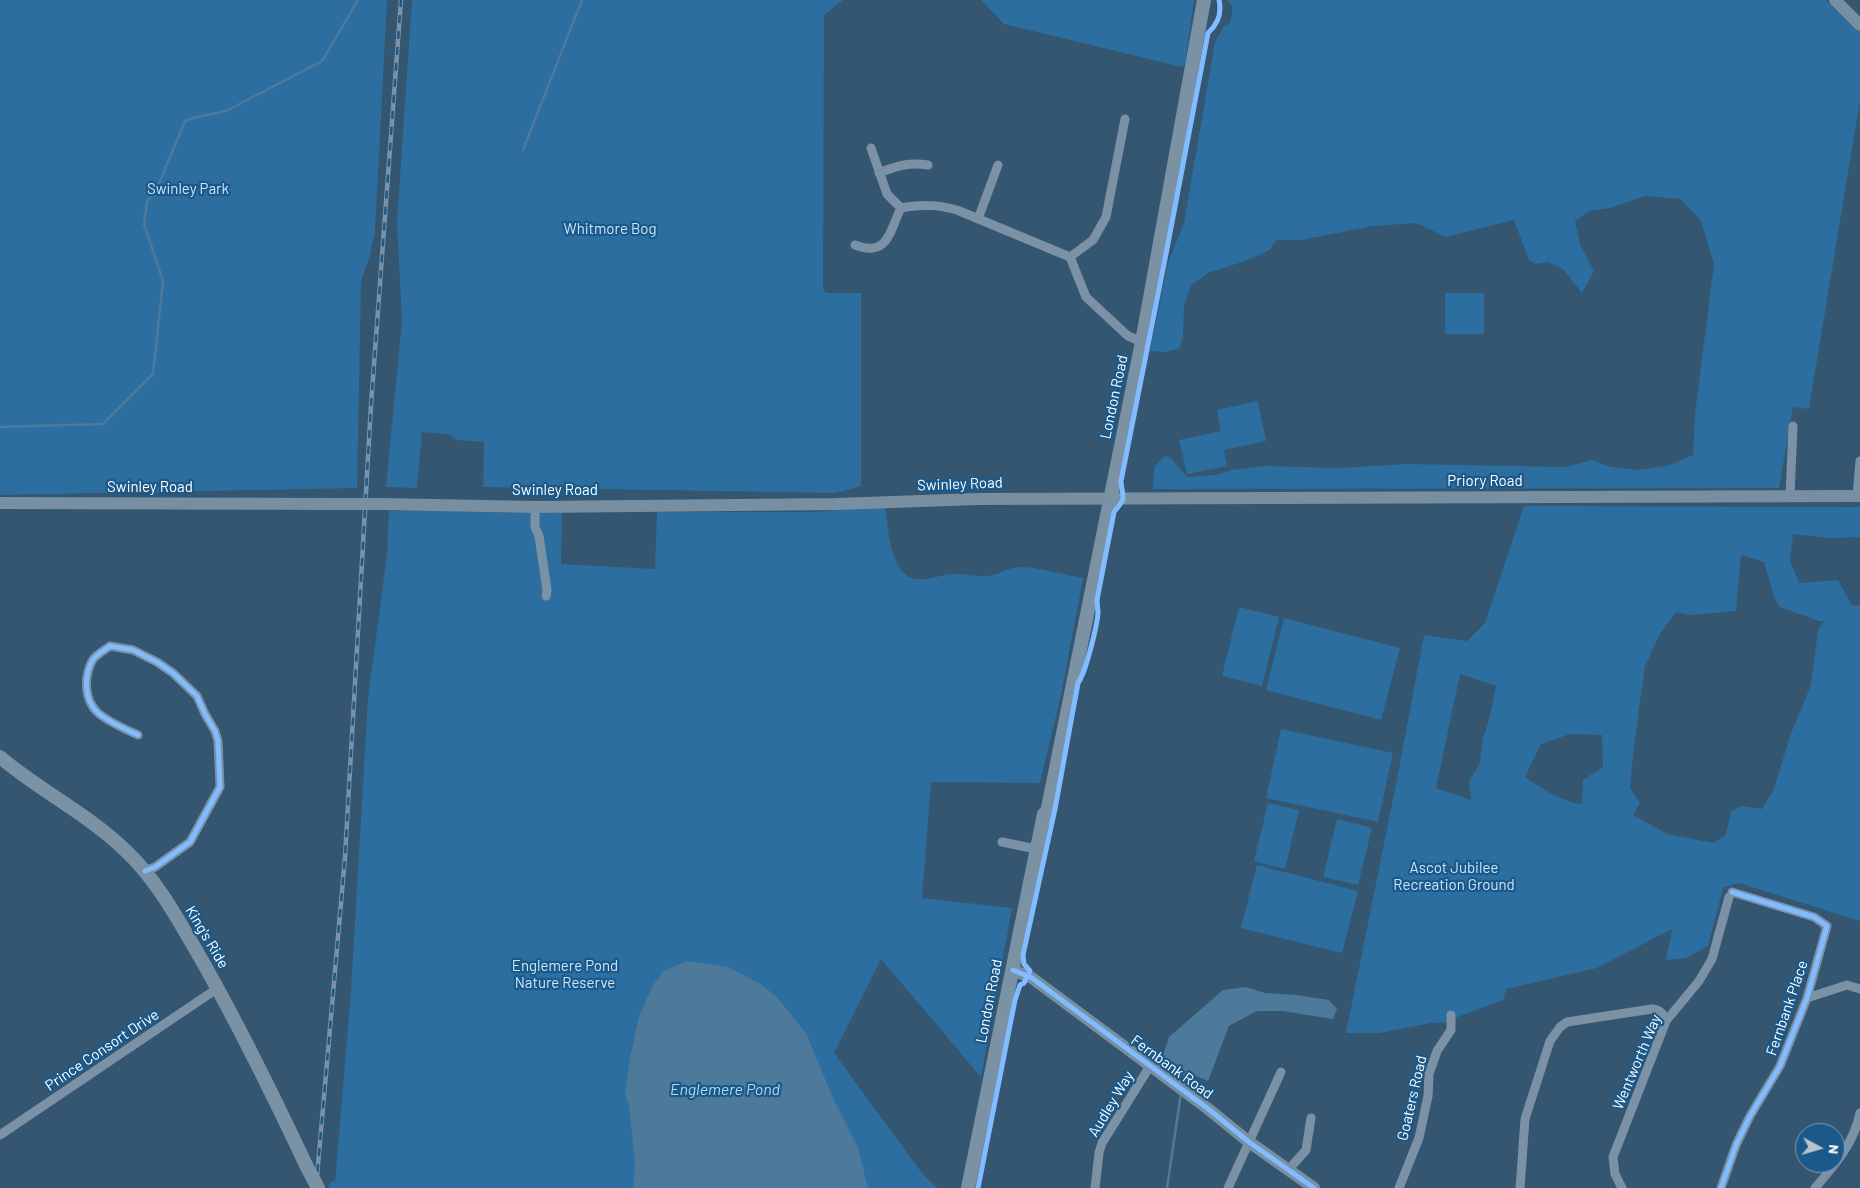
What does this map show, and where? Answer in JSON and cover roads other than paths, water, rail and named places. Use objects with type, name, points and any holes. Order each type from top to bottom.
[{"type":"main road","name":"London Road","points":[[968,1188],[1036,849],[1049,799],[1142,342],[1204,0]]},
{"type":"main road","points":[[1834,0],[1860,25]]},
{"type":"main road","name":"Priory Road","points":[[1110,498],[1858,496]]},
{"type":"main road","name":"Swinley Road","points":[[0,503],[381,504],[535,507],[837,504],[977,499],[1110,498]]},
{"type":"main road","name":"King's Ride","points":[[0,757],[116,842],[145,871],[163,895],[218,988],[318,1188]]},
{"type":"main road","name":"Fernbank Road","points":[[1012,970],[1032,978],[1207,1108],[1249,1142],[1314,1188]]},
{"type":"street","points":[[1070,257],[1093,240],[1106,217],[1125,119]]},
{"type":"street","points":[[871,148],[887,194],[901,208]]},
{"type":"street","points":[[879,173],[902,164],[917,163],[928,165]]},
{"type":"street","points":[[978,219],[998,165]]},
{"type":"street","points":[[901,208],[926,205],[944,206],[1070,257],[1086,297],[1128,336],[1142,342]]},
{"type":"street","points":[[855,245],[865,249],[884,243],[892,232],[901,208]]},
{"type":"street","points":[[1790,496],[1793,426]]},
{"type":"street","points":[[1858,496],[1860,461]]},
{"type":"street","points":[[535,507],[536,527],[547,590],[546,596]]},
{"type":"street","points":[[138,735],[118,726],[97,712],[86,694],[87,678],[92,660],[110,646],[133,650],[157,662],[173,673],[197,696],[215,731],[218,742],[220,787],[190,842],[145,871]]},
{"type":"street","points":[[1002,842],[1036,849]]},
{"type":"street","name":"Fernbank Place","points":[[1721,1188],[1736,1145],[1750,1116],[1780,1066],[1807,998],[1827,926],[1814,917],[1730,894]]},
{"type":"street","name":"Wentworth Way","points":[[1622,1188],[1615,1174],[1613,1156],[1666,1021],[1699,981],[1712,959],[1730,894]]},
{"type":"street","points":[[1807,998],[1847,985],[1860,989]]},
{"type":"street","name":"Prince Consort Drive","points":[[0,1135],[218,988]]},
{"type":"street","points":[[1520,1188],[1525,1119],[1550,1041],[1560,1027],[1567,1022],[1652,1008],[1664,1014],[1666,1021]]},
{"type":"street","name":"Goaters Road","points":[[1399,1188],[1419,1138],[1428,1096],[1429,1074],[1437,1052],[1451,1030],[1451,1015]]},
{"type":"street","name":"Audley Way","points":[[1096,1188],[1099,1153],[1102,1143],[1150,1066]]},
{"type":"street","points":[[1228,1188],[1281,1072]]},
{"type":"street","points":[[1815,1188],[1843,1156],[1858,1126],[1860,1113]]},
{"type":"street","points":[[1289,1169],[1306,1150],[1312,1118]]},
{"type":"water","name":"Englemere Pond","points":[[687,961],[728,967],[760,984],[776,996],[806,1033],[833,1098],[858,1148],[868,1188],[633,1188],[635,1163],[629,1106],[625,1093],[639,1016],[653,985],[664,971]]},
{"type":"water","points":[[1246,987],[1265,993],[1329,1000],[1337,1009],[1333,1019],[1282,1011],[1257,1011],[1229,1026],[1208,1081],[1185,1071],[1163,1056],[1169,1037],[1223,990]]},
{"type":"waterway","points":[[0,427],[103,424],[153,374],[163,281],[144,224],[147,202],[158,186],[185,121],[228,110],[322,61],[358,0]]},
{"type":"waterway","points":[[523,150],[582,0]]},
{"type":"waterway","points":[[1183,1085],[1185,1071]]},
{"type":"waterway","points":[[1167,1188],[1181,1093]]},
{"type":"railway","points":[[316,1188],[345,857],[371,405],[401,0]]},
{"type":"park label","name":"Swinley Park","points":[[188,189]]},
{"type":"park label","name":"Whitmore Bog","points":[[610,229]]},
{"type":"park label","name":"Ascot Jubilee Recreation Ground","points":[[1454,876]]},
{"type":"park label","name":"Englemere Pond Nature Reserve","points":[[565,974]]}]
